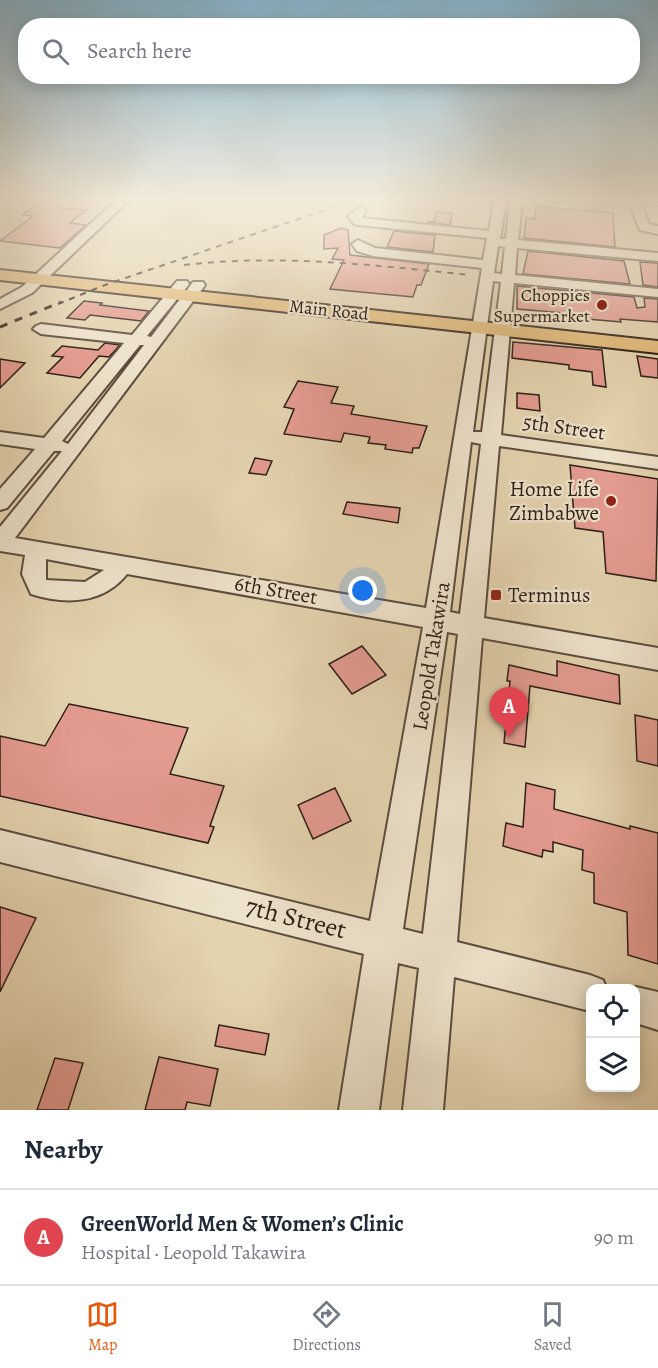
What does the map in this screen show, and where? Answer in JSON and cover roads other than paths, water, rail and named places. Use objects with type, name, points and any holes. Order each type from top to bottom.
[{"type":"main road","name":"Main Road","points":[[0,266],[43,275]]},
{"type":"main road","name":"Main Road","points":[[0,275],[43,275],[186,289],[491,323],[658,347]]},
{"type":"main road","name":"Main Road","points":[[491,323],[658,334]]},
{"type":"street","points":[[0,305],[27,290],[64,253]]},
{"type":"street","points":[[393,253],[497,257],[658,257]]},
{"type":"street","points":[[481,253],[658,293]]},
{"type":"street","name":"Leopold Takawira","points":[[423,1110],[490,440],[491,323],[497,253]]},
{"type":"street","name":"Leopold Takawira","points":[[497,257],[498,253]]},
{"type":"street","points":[[0,503],[136,340],[186,289]]},
{"type":"street","points":[[0,542],[156,342],[186,289]]},
{"type":"street","name":"Leopold Takawira","points":[[359,1110],[465,435],[491,323]]},
{"type":"street","points":[[41,329],[156,342]]},
{"type":"street","points":[[97,386],[120,389]]},
{"type":"street","name":"5th Street","points":[[465,435],[658,463]]},
{"type":"street","points":[[0,438],[75,448]]},
{"type":"street","name":"6th Street","points":[[0,542],[658,659]]},
{"type":"street","points":[[38,549],[32,569],[34,581],[39,588],[70,593],[89,592],[113,576],[122,564]]},
{"type":"street","name":"7th Street","points":[[0,846],[586,992]]},
{"type":"street","points":[[640,1006],[658,1011]]},
{"type":"railway","points":[[58,304],[105,285],[199,253]]},
{"type":"railway","points":[[184,265],[256,261],[327,262],[470,275]]},
{"type":"railway","points":[[0,327],[61,302]]},
{"type":"place","name":"Choppies Supermarket","points":[[602,305]]},
{"type":"place","name":"Home Life Zimbabwe","points":[[611,501]]},
{"type":"place","name":"Terminus","points":[[496,595]]},
{"type":"place","name":"GreenWorld Men & Women’s Clinic","points":[[509,737]]}]
